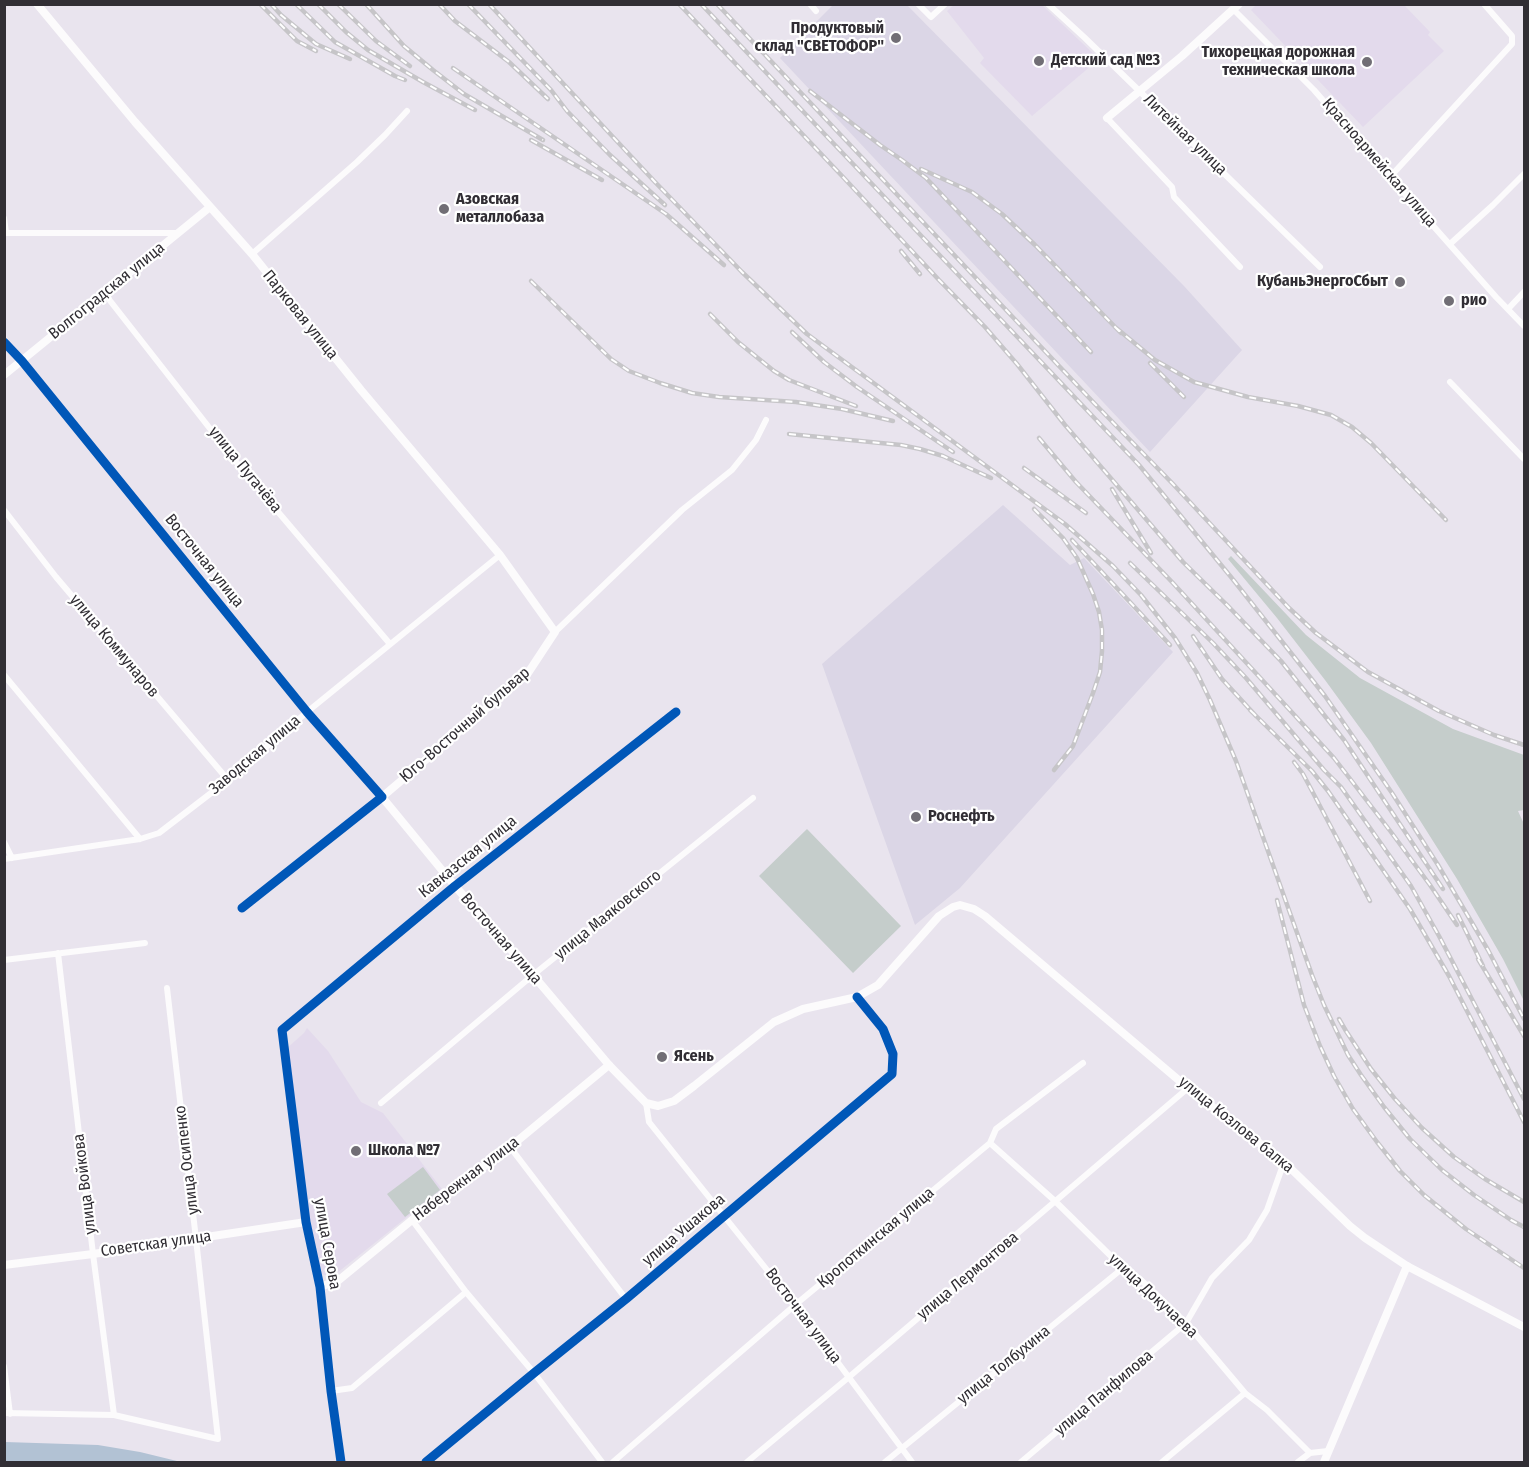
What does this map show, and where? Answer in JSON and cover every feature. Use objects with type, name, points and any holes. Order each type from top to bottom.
[{"type":"main road","name":"Парковая улица","points":[[37,4],[135,122],[252,255],[361,390],[500,555],[555,632]]},
{"type":"main road","name":"Волгоградская улица","points":[[4,375],[210,207]]},
{"type":"main road","name":"Юго-Восточный бульвар","points":[[382,797],[528,673],[555,632]]},
{"type":"main road","name":"Восточная улица","points":[[382,797],[455,886],[609,1065],[646,1103]]},
{"type":"main road","name":"улица Козлова балка","points":[[857,997],[878,985],[939,916],[960,905],[974,909],[1188,1088],[1284,1162],[1365,1238],[1407,1266],[1524,1327]]},
{"type":"main road","points":[[646,1103],[658,1106],[674,1101],[774,1022],[803,1009],[857,997]]},
{"type":"street","points":[[810,4],[816,11]]},
{"type":"street","points":[[918,4],[931,17],[945,4]]},
{"type":"street","name":"Литейная улица","points":[[1048,4],[1320,267]]},
{"type":"street","points":[[1390,177],[1512,45],[1512,36],[1484,4]]},
{"type":"street","points":[[1234,6],[1107,118],[1172,187],[1173,197],[1240,267]]},
{"type":"street","name":"Красноармейская улица","points":[[1234,6],[1314,90],[1524,326]]},
{"type":"street","points":[[252,255],[357,162],[406,111]]},
{"type":"street","points":[[1450,244],[1524,174]]},
{"type":"street","points":[[4,218],[5,233],[178,233]]},
{"type":"street","name":"улица Пугачёва","points":[[104,292],[240,467],[390,645]]},
{"type":"street","points":[[1508,309],[1524,292]]},
{"type":"street","name":"Восточная улица","points":[[4,342],[22,361],[307,712],[382,797]]},
{"type":"street","points":[[1450,382],[1524,459]]},
{"type":"street","name":"Юго-Восточный бульвар","points":[[555,632],[682,510],[732,470],[756,440],[766,420]]},
{"type":"street","name":"улица Коммунаров","points":[[4,510],[56,577],[228,780]]},
{"type":"street","name":"Заводская улица","points":[[8,858],[140,839],[159,833],[228,780],[307,712],[500,555]]},
{"type":"street","points":[[4,675],[140,839]]},
{"type":"street","name":"Кавказская улица","points":[[282,1030],[455,886],[676,712]]},
{"type":"street","name":"Юго-Восточный бульвар","points":[[242,908],[382,797]]},
{"type":"street","name":"улица Маяковского","points":[[381,1103],[533,975],[753,798]]},
{"type":"street","points":[[4,842],[8,858]]},
{"type":"street","points":[[4,960],[145,943]]},
{"type":"street","name":"улица Войкова","points":[[58,953],[114,1415]]},
{"type":"street","name":"улица Осипенко","points":[[114,1415],[218,1439],[167,988]]},
{"type":"street","name":"улица Ушакова","points":[[426,1462],[626,1299],[892,1074],[893,1054],[883,1029],[857,997]]},
{"type":"street","name":"улица Серова","points":[[282,1030],[306,1222],[320,1287],[341,1462]]},
{"type":"street","name":"Кропоткинская улица","points":[[613,1462],[795,1305],[990,1143],[996,1129],[1083,1063]]},
{"type":"street","name":"Набережная улица","points":[[320,1287],[339,1280],[412,1220],[510,1147],[609,1065]]},
{"type":"street","name":"улица Лермонтова","points":[[747,1462],[1188,1088]]},
{"type":"street","name":"Восточная улица","points":[[646,1103],[649,1122],[795,1305],[912,1462]]},
{"type":"street","name":"улица Докучаева","points":[[990,1143],[1055,1201],[1123,1268],[1140,1279],[1186,1323],[1245,1393],[1267,1410],[1310,1453]]},
{"type":"street","points":[[510,1147],[626,1299]]},
{"type":"street","name":"улица Панфилова","points":[[1021,1462],[1186,1323],[1212,1278],[1249,1240],[1267,1210],[1284,1162]]},
{"type":"street","points":[[412,1220],[466,1292],[534,1373],[602,1462]]},
{"type":"street","name":"Советская улица","points":[[4,1265],[306,1222]]},
{"type":"street","points":[[1324,1462],[1407,1266]]},
{"type":"street","name":"улица Толбухина","points":[[885,1462],[1123,1268]]},
{"type":"street","points":[[331,1391],[352,1388],[466,1292]]},
{"type":"street","points":[[4,1366],[7,1414],[114,1415]]},
{"type":"street","points":[[1162,1462],[1245,1393]]},
{"type":"street","points":[[1298,1462],[1310,1453],[1328,1451]]},
{"type":"shaded area","name":"Тихорецкая дорожная техническая школа","points":[[1257,4],[1404,5],[1430,32],[1428,35],[1444,51],[1363,127],[1251,10]]},
{"type":"shaded area","points":[[833,5],[907,5],[1184,286],[1242,350],[1150,452],[780,58]]},
{"type":"shaded area","name":"Детский сад №3","points":[[954,5],[1042,5],[1099,59],[1032,116],[980,63],[984,58],[947,11]]},
{"type":"shaded area","points":[[1003,505],[1070,565],[1084,558],[1173,652],[960,888],[915,925],[822,664]]},
{"type":"shaded area","points":[[1231,556],[1306,635],[1360,678],[1453,729],[1524,755],[1524,810],[1518,811],[1524,824],[1524,1001],[1503,959],[1457,879],[1371,743],[1277,618],[1228,559]]},
{"type":"shaded area","points":[[807,829],[901,926],[853,973],[759,876]]},
{"type":"shaded area","name":"Школа №7","points":[[307,1028],[328,1051],[361,1102],[383,1113],[442,1189],[332,1277],[321,1274],[309,1215],[286,1049]]},
{"type":"shaded area","points":[[423,1167],[440,1190],[405,1217],[387,1194]]},
{"type":"water","points":[[5,1442],[98,1445],[181,1462],[5,1462]]},
{"type":"railway","points":[[260,4],[297,41],[316,51]]},
{"type":"railway","points":[[271,4],[316,44],[350,59]]},
{"type":"railway","points":[[296,4],[335,42],[405,80]]},
{"type":"railway","points":[[318,4],[368,50],[475,110]]},
{"type":"railway","points":[[338,4],[376,41],[410,66]]},
{"type":"railway","points":[[366,4],[404,46],[464,94],[543,140]]},
{"type":"railway","points":[[439,4],[455,21],[509,62],[548,99]]},
{"type":"railway","points":[[468,4],[610,155],[665,205]]},
{"type":"railway","points":[[489,4],[655,182],[742,272],[807,334],[1065,524],[1113,566],[1141,595],[1175,638],[1197,673],[1210,700],[1236,761],[1312,975],[1348,1055],[1384,1107],[1410,1139],[1442,1170],[1474,1195],[1524,1227]]},
{"type":"railway","points":[[679,4],[985,327],[1065,425],[1183,562],[1281,661],[1344,740],[1443,889]]},
{"type":"railway","points":[[701,4],[1139,465],[1231,577],[1325,696],[1392,793],[1488,950],[1524,1019]]},
{"type":"railway","points":[[717,4],[1289,608],[1316,633],[1368,672],[1439,711],[1494,735],[1524,745]]},
{"type":"railway","points":[[453,68],[666,214],[724,265]]},
{"type":"railway","points":[[810,91],[926,178],[1091,352]]},
{"type":"railway","points":[[531,140],[602,180]]},
{"type":"railway","points":[[921,169],[972,192],[1002,214],[1121,333]]},
{"type":"railway","points":[[901,251],[920,274]]},
{"type":"railway","points":[[531,281],[611,359],[629,371],[660,383],[692,393],[796,402],[842,409],[893,421]]},
{"type":"railway","points":[[710,314],[738,342],[774,371],[789,380],[856,406]]},
{"type":"railway","points":[[1115,327],[1155,360],[1194,382],[1248,397],[1298,406],[1331,415],[1352,427],[1371,443],[1446,520]]},
{"type":"railway","points":[[792,332],[824,362],[857,387],[953,452]]},
{"type":"railway","points":[[1150,363],[1184,397]]},
{"type":"railway","points":[[789,434],[901,445],[920,449],[943,456],[991,478]]},
{"type":"railway","points":[[1039,438],[1076,482],[1172,582],[1334,758],[1391,832],[1457,925]]},
{"type":"railway","points":[[1024,468],[1086,513]]},
{"type":"railway","points":[[1112,489],[1151,553]]},
{"type":"railway","points":[[1034,509],[1063,538],[1077,558],[1093,594],[1102,630],[1100,672],[1093,693],[1073,746],[1054,770]]},
{"type":"railway","points":[[1072,540],[1170,645]]},
{"type":"railway","points":[[1130,563],[1246,678],[1341,787],[1411,886],[1524,1099]]},
{"type":"railway","points":[[1193,636],[1222,679],[1256,716]]},
{"type":"railway","points":[[1250,710],[1312,771],[1410,909],[1449,976],[1524,1122]]},
{"type":"railway","points":[[1294,762],[1303,774],[1370,901]]},
{"type":"railway","points":[[1277,900],[1304,1005],[1334,1076],[1353,1109],[1400,1171],[1424,1195],[1466,1229],[1524,1268]]},
{"type":"railway","points":[[1458,915],[1483,966]]},
{"type":"railway","points":[[1478,959],[1524,1036]]},
{"type":"railway","points":[[1339,1019],[1371,1069],[1422,1128],[1454,1157],[1524,1202]]},
{"type":"cycle path","points":[[4,342],[22,361],[307,712],[382,797],[242,908]]},
{"type":"cycle path","points":[[341,1462],[320,1287],[306,1222],[282,1030],[455,886],[676,712]]},
{"type":"cycle path","points":[[426,1462],[626,1299],[892,1074],[893,1054],[883,1029],[857,997]]},
{"type":"place","name":"Продуктовый склад \"СВЕТОФОР\"","points":[[896,38]]},
{"type":"place","name":"Детский сад №3","points":[[1039,61]]},
{"type":"place","name":"Тихорецкая дорожная техническая школа","points":[[1367,62]]},
{"type":"place","name":"Азовская металлобаза","points":[[444,209]]},
{"type":"place","name":"КубаньЭнергоСбыт","points":[[1400,282]]},
{"type":"place","name":"рио","points":[[1449,301]]},
{"type":"place","name":"Роснефть","points":[[916,817]]},
{"type":"place","name":"Ясень","points":[[662,1057]]},
{"type":"place","name":"Школа №7","points":[[356,1151]]}]
